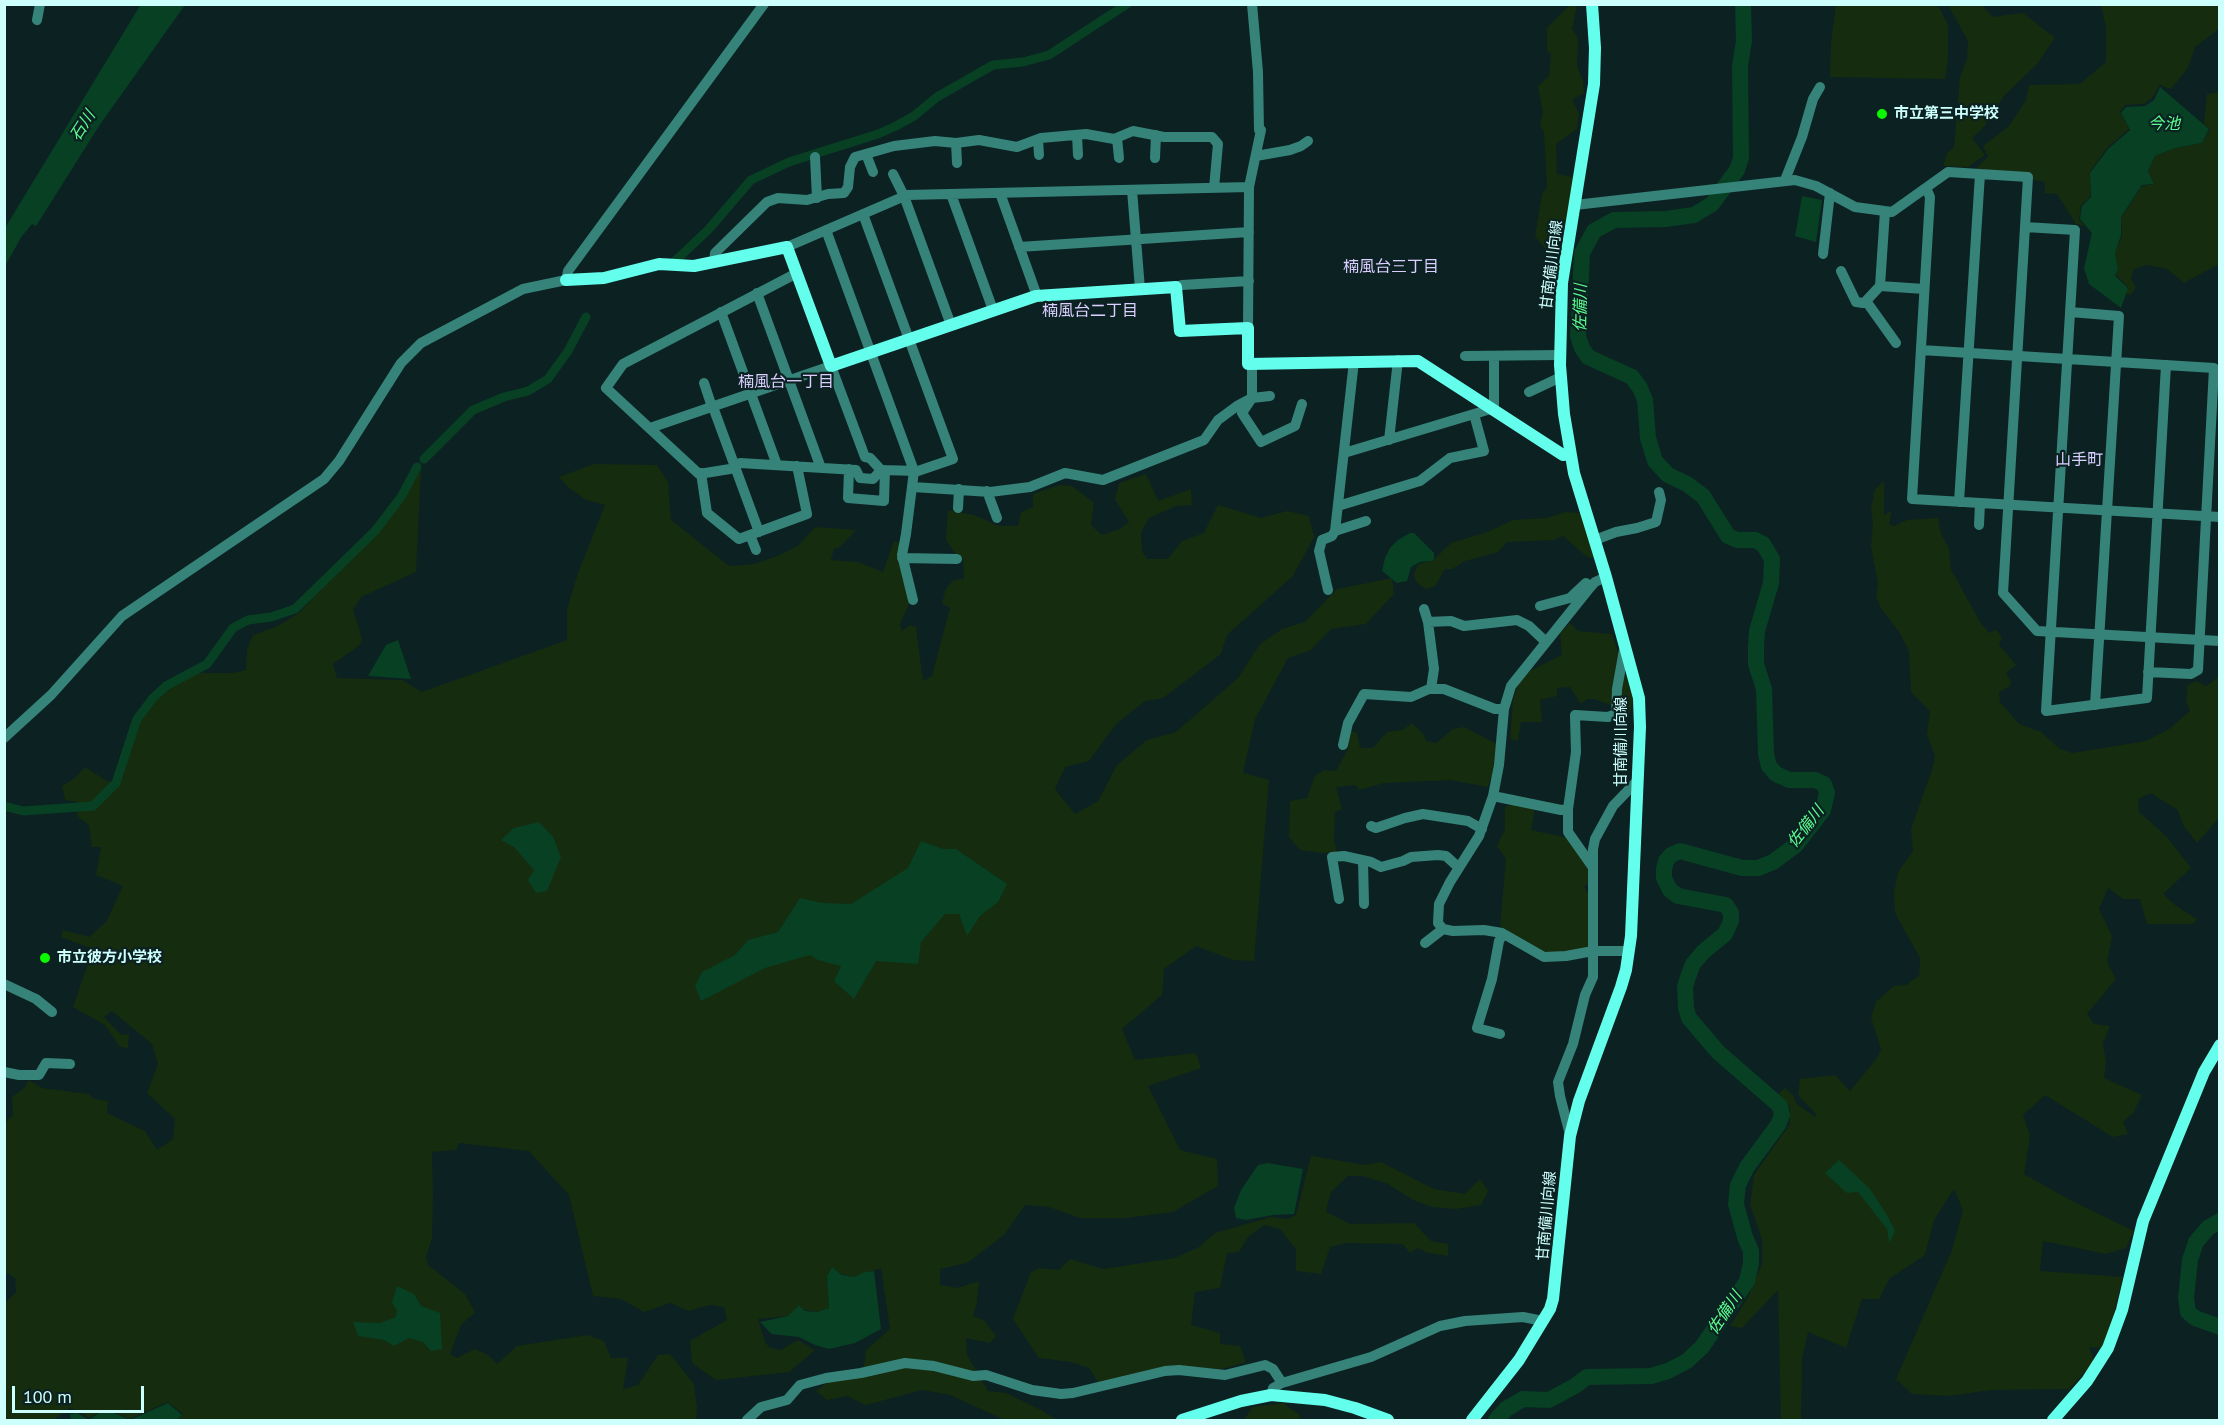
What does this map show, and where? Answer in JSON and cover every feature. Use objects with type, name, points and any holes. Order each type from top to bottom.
[{"type":"main road","name":"甘南備川向線","points":[[1472,1420],[1519,1360],[1550,1309],[1554,1292],[1570,1136],[1579,1101],[1622,987],[1629,951],[1638,780],[1639,698],[1625,643],[1603,578],[1595,540],[1570,454],[1560,355],[1562,283],[1594,84],[1595,48],[1592,4]]},
{"type":"main road","points":[[566,280],[604,278],[659,264],[686,267],[787,247],[831,366],[1037,296],[1176,287],[1180,331],[1248,328],[1248,364],[1418,361],[1563,455],[1570,454]]},
{"type":"main road","points":[[2053,1420],[2087,1381],[2108,1347],[2124,1304],[2143,1221],[2200,1079],[2220,1045]]},
{"type":"main road","points":[[1182,1420],[1230,1404],[1271,1395],[1325,1400],[1388,1420]]},
{"type":"street","points":[[37,20],[40,4]]},
{"type":"street","points":[[4,738],[51,695],[122,616],[324,479],[339,460],[400,363],[422,343],[523,289],[566,280],[568,271],[764,4]]},
{"type":"street","points":[[1248,328],[1249,187],[1261,130],[1259,130],[1258,72],[1252,4]]},
{"type":"street","points":[[1785,180],[1802,137],[1813,99],[1820,87]]},
{"type":"street","points":[[714,262],[715,253],[767,202],[774,199],[807,200],[828,194],[844,193],[847,190],[848,174],[853,159],[894,146],[919,150],[934,141],[956,143],[979,140],[1017,147],[1038,139],[1095,135],[1107,139],[1117,138],[1134,131],[1156,135],[1212,137],[1218,144],[1214,188]]},
{"type":"street","points":[[1077,135],[1078,155]]},
{"type":"street","points":[[1155,158],[1156,135]]},
{"type":"street","points":[[1117,138],[1119,158]]},
{"type":"street","points":[[1038,139],[1039,155]]},
{"type":"street","points":[[1256,156],[1290,150],[1308,141]]},
{"type":"street","points":[[956,143],[957,163]]},
{"type":"street","points":[[866,154],[873,172]]},
{"type":"street","points":[[815,157],[817,198]]},
{"type":"street","points":[[1575,205],[1785,180],[1807,182],[1855,207],[1892,212],[1948,172],[2028,177],[2003,592],[2037,631],[2220,641]]},
{"type":"street","points":[[893,174],[904,196],[951,325]]},
{"type":"street","points":[[1959,502],[1980,174]]},
{"type":"street","points":[[787,247],[904,196],[1249,187]]},
{"type":"street","points":[[1926,188],[1930,197],[1912,499],[2220,517]]},
{"type":"street","points":[[1132,190],[1140,289]]},
{"type":"street","points":[[999,193],[1037,296]]},
{"type":"street","points":[[1823,254],[1830,193]]},
{"type":"street","points":[[951,194],[993,310]]},
{"type":"street","points":[[1841,271],[1856,302],[1866,301],[1880,286],[1885,211]]},
{"type":"street","points":[[863,214],[953,459],[914,471],[883,470],[870,458],[865,457]]},
{"type":"street","points":[[2025,227],[2075,230],[2046,711],[2147,698],[2166,365]]},
{"type":"street","points":[[826,230],[914,471],[902,558],[913,600]]},
{"type":"street","points":[[1019,247],[1249,232]]},
{"type":"street","points":[[797,273],[623,364],[606,388],[699,474],[730,469],[740,463],[852,470],[860,478],[873,479],[883,470]]},
{"type":"street","points":[[1176,287],[1249,280]]},
{"type":"street","points":[[1880,286],[1924,289]]},
{"type":"street","points":[[757,294],[821,468]]},
{"type":"street","points":[[1866,301],[1896,344]]},
{"type":"street","points":[[721,312],[777,465]]},
{"type":"street","points":[[2070,312],[2119,316],[2095,705]]},
{"type":"street","points":[[1921,350],[2214,368],[2198,670],[2192,674],[2148,672]]},
{"type":"street","points":[[1465,356],[1560,355]]},
{"type":"street","points":[[1344,453],[1494,408],[1494,356]]},
{"type":"street","points":[[1389,440],[1398,360]]},
{"type":"street","points":[[1328,590],[1319,551],[1322,540],[1332,536],[1335,531],[1354,361]]},
{"type":"street","points":[[1252,364],[1252,398],[1242,413],[1261,441],[1295,426],[1302,404]]},
{"type":"street","points":[[650,428],[831,366],[865,457]]},
{"type":"street","points":[[1529,392],[1561,377]]},
{"type":"street","points":[[704,383],[735,466],[754,533],[756,550]]},
{"type":"street","points":[[913,487],[987,491],[1030,487],[1065,473],[1103,480],[1204,440],[1223,414],[1252,398],[1270,396]]},
{"type":"street","points":[[1338,506],[1420,481],[1450,458],[1484,451],[1474,414]]},
{"type":"street","points":[[865,457],[852,470],[848,498],[884,501],[883,470]]},
{"type":"street","points":[[701,473],[707,513],[739,539],[807,514],[797,466]]},
{"type":"street","points":[[958,508],[959,489]]},
{"type":"street","points":[[987,491],[997,518]]},
{"type":"street","points":[[1595,540],[1656,522],[1661,500],[1659,492]]},
{"type":"street","points":[[1979,525],[1980,503]]},
{"type":"street","points":[[1335,531],[1366,521]]},
{"type":"street","points":[[902,558],[957,559]]},
{"type":"street","points":[[1540,606],[1570,598],[1591,579],[1597,576],[1603,578]]},
{"type":"street","points":[[1603,578],[1588,590],[1514,681],[1504,710],[1499,765],[1493,796],[1482,829],[1458,867],[1439,904],[1438,923],[1443,929],[1453,931],[1484,930],[1503,934],[1544,957],[1593,951],[1629,951]]},
{"type":"street","points":[[1424,609],[1428,622],[1434,669],[1431,689]]},
{"type":"street","points":[[1428,622],[1451,621],[1464,626],[1517,620],[1529,626],[1546,642]]},
{"type":"street","points":[[1594,868],[1569,831],[1568,808],[1576,752],[1575,715],[1608,717],[1616,714],[1617,689],[1625,643]]},
{"type":"street","points":[[1343,746],[1348,723],[1364,694],[1411,697],[1431,689],[1444,689],[1495,709],[1504,710]]},
{"type":"street","points":[[1570,1136],[1558,1082],[1573,1044],[1585,996],[1593,977],[1593,849],[1595,839],[1613,806],[1638,780]]},
{"type":"street","points":[[1493,796],[1561,810],[1568,808]]},
{"type":"street","points":[[1371,826],[1376,828],[1423,814],[1468,822],[1482,829]]},
{"type":"street","points":[[1339,899],[1332,857],[1344,856],[1381,867],[1411,857],[1438,855],[1446,856],[1458,867]]},
{"type":"street","points":[[1363,860],[1364,904]]},
{"type":"street","points":[[1425,943],[1443,929]]},
{"type":"street","points":[[1500,1034],[1477,1028],[1492,979],[1499,941],[1503,934]]},
{"type":"street","points":[[4,984],[36,999],[52,1012]]},
{"type":"street","points":[[4,1072],[39,1075],[46,1063],[70,1064]]},
{"type":"street","points":[[1271,1395],[1273,1388],[1282,1383],[1371,1357],[1440,1326],[1523,1317],[1543,1321]]},
{"type":"street","points":[[747,1420],[761,1407],[787,1400],[800,1385],[905,1363],[934,1366],[973,1376],[986,1375],[1032,1390],[1060,1394],[1165,1371],[1179,1370],[1225,1375],[1265,1365],[1273,1368],[1282,1383]]},
{"type":"shaded area","points":[[1570,5],[1577,5],[1572,29],[1578,38],[1577,66],[1583,81],[1584,93],[1572,100],[1579,113],[1577,129],[1556,144],[1557,174],[1572,177],[1574,187],[1558,252],[1545,248],[1535,237],[1542,194],[1547,187],[1544,132],[1540,125],[1543,113],[1538,86],[1549,76],[1551,54],[1547,51],[1547,28]]},
{"type":"shaded area","points":[[1836,5],[1938,5],[1948,25],[1948,59],[1945,79],[1830,77],[1831,41]]},
{"type":"shaded area","points":[[1948,5],[1982,5],[1993,17],[2023,13],[2055,38],[2037,64],[2004,96],[1983,128],[1972,138],[1985,155],[1968,167],[1943,166],[1947,153],[1954,147],[1960,77],[1967,59],[1968,41]]},
{"type":"shaded area","points":[[2101,5],[2219,5],[2219,29],[2195,47],[2188,68],[2171,89],[2160,85],[2152,98],[2144,104],[2125,105],[2120,112],[2129,129],[2107,148],[2090,172],[2090,197],[2081,205],[2079,219],[2085,226],[2076,224],[2057,194],[2045,193],[2045,182],[1976,169],[1988,156],[1983,146],[2009,126],[2026,100],[2029,85],[2080,84],[2106,62],[2106,27]]},
{"type":"shaded area","points":[[2219,92],[2219,264],[2184,283],[2167,269],[2147,265],[2134,269],[2131,278],[2136,288],[2131,295],[2126,294],[2128,287],[2116,275],[2118,269],[2115,253],[2122,235],[2121,218],[2142,186],[2154,184],[2148,171],[2155,156],[2175,148],[2202,143],[2210,129],[2204,124],[2207,94]]},
{"type":"shaded area","points":[[594,464],[657,465],[668,482],[671,520],[729,566],[754,564],[780,555],[798,546],[815,527],[856,530],[840,547],[834,549],[831,560],[858,562],[883,572],[894,541],[900,543],[910,602],[900,624],[902,631],[910,625],[916,627],[923,681],[932,676],[950,608],[942,604],[945,591],[953,580],[964,579],[963,558],[955,553],[946,540],[948,510],[974,515],[999,526],[1018,526],[1021,512],[1033,507],[1033,494],[1060,485],[1072,486],[1094,503],[1091,525],[1102,535],[1120,529],[1129,522],[1115,499],[1119,483],[1146,474],[1158,501],[1191,489],[1192,505],[1176,506],[1149,518],[1141,532],[1142,551],[1147,559],[1168,559],[1182,541],[1204,533],[1218,505],[1261,518],[1287,511],[1309,516],[1314,537],[1293,576],[1227,635],[1221,654],[1163,698],[1145,701],[1116,724],[1089,761],[1065,767],[1055,789],[1075,814],[1098,801],[1117,765],[1147,740],[1176,732],[1238,678],[1260,644],[1282,629],[1305,622],[1337,589],[1392,578],[1394,594],[1366,624],[1331,629],[1311,650],[1288,658],[1255,719],[1243,773],[1269,780],[1254,961],[1233,960],[1196,946],[1164,969],[1162,995],[1122,1029],[1135,1060],[1196,1053],[1201,1068],[1148,1086],[1180,1150],[1217,1159],[1218,1186],[1173,1212],[1126,1218],[1080,1218],[1049,1207],[1025,1205],[1004,1235],[967,1263],[940,1269],[940,1285],[958,1288],[979,1281],[973,1316],[984,1320],[996,1336],[990,1343],[966,1338],[967,1355],[988,1391],[1006,1393],[1057,1420],[1005,1420],[950,1395],[922,1390],[866,1405],[847,1396],[827,1400],[816,1391],[829,1381],[852,1379],[864,1366],[866,1350],[890,1329],[881,1268],[854,1277],[841,1274],[832,1267],[827,1276],[829,1308],[817,1312],[805,1310],[799,1305],[788,1316],[758,1319],[765,1342],[770,1348],[781,1350],[798,1340],[815,1350],[789,1372],[716,1380],[692,1363],[690,1341],[727,1320],[724,1307],[709,1305],[689,1311],[670,1303],[644,1312],[621,1299],[593,1296],[569,1195],[529,1151],[459,1143],[456,1150],[432,1152],[432,1239],[426,1256],[428,1265],[465,1294],[475,1312],[461,1325],[450,1354],[457,1358],[475,1349],[488,1355],[497,1364],[517,1346],[588,1335],[604,1341],[611,1358],[628,1358],[623,1389],[638,1385],[658,1355],[670,1354],[694,1384],[696,1420],[178,1420],[183,1414],[168,1402],[129,1419],[112,1411],[99,1412],[89,1418],[70,1408],[53,1420],[5,1420],[5,1303],[16,1292],[15,1278],[8,1273],[4,1275],[4,1124],[13,1115],[12,1097],[24,1088],[29,1080],[42,1088],[89,1094],[94,1099],[108,1101],[107,1113],[145,1131],[157,1150],[173,1139],[175,1119],[147,1093],[158,1064],[152,1044],[112,1011],[104,1017],[121,1035],[129,1034],[128,1048],[120,1047],[105,1025],[73,1007],[93,949],[61,937],[63,930],[89,937],[106,922],[123,886],[96,875],[101,847],[92,847],[89,825],[77,816],[78,802],[65,800],[62,786],[75,778],[85,767],[107,781],[121,782],[140,720],[156,698],[194,673],[232,673],[246,670],[247,650],[253,635],[278,626],[300,612],[378,532],[421,469],[416,572],[361,597],[353,610],[362,638],[360,645],[333,664],[337,678],[402,680],[422,692],[567,640],[567,609],[578,573],[605,505],[586,500],[559,477]]},
{"type":"shaded area","points":[[1884,481],[1884,515],[1892,510],[1889,524],[1894,526],[1907,520],[1938,518],[1941,534],[1949,548],[1951,569],[1980,622],[1989,633],[1996,630],[2002,637],[1999,645],[2016,665],[2006,673],[2011,681],[2010,686],[1999,692],[2000,702],[2019,724],[2041,732],[2060,749],[2072,753],[2146,741],[2169,729],[2190,711],[2186,700],[2188,685],[2196,681],[2206,686],[2219,677],[2220,800],[2218,819],[2197,843],[2183,825],[2178,810],[2150,793],[2138,799],[2139,812],[2167,837],[2191,868],[2163,894],[2197,919],[2193,924],[2147,924],[2140,899],[2123,899],[2108,888],[2099,909],[2112,936],[2107,962],[2116,979],[2087,1014],[2094,1024],[2110,1026],[2103,1043],[2106,1062],[2104,1078],[2142,1095],[2133,1113],[2123,1122],[2128,1134],[2113,1137],[2045,1095],[2023,1115],[2030,1135],[2024,1174],[2072,1201],[2134,1231],[2126,1248],[2106,1254],[2043,1241],[2040,1271],[2123,1277],[2111,1325],[2102,1348],[2089,1347],[2094,1362],[2069,1389],[1991,1390],[1949,1396],[1912,1394],[1896,1379],[1952,1250],[1963,1210],[1954,1189],[1934,1220],[1925,1255],[1889,1279],[1879,1299],[1862,1299],[1846,1348],[1808,1332],[1802,1360],[1801,1420],[1781,1420],[1778,1290],[1742,1328],[1730,1326],[1747,1299],[1762,1264],[1762,1239],[1750,1205],[1754,1175],[1790,1124],[1790,1106],[1777,1096],[1785,1088],[1793,1095],[1797,1104],[1815,1117],[1816,1114],[1798,1095],[1800,1079],[1835,1075],[1850,1091],[1877,1058],[1881,1049],[1871,1018],[1876,1002],[1894,986],[1906,985],[1919,976],[1920,958],[1895,913],[1894,893],[1898,872],[1913,851],[1911,829],[1935,756],[1927,735],[1930,711],[1911,692],[1909,651],[1899,632],[1881,608],[1876,596],[1878,584],[1871,546],[1873,523],[1871,509],[1875,489]]},
{"type":"shaded area","points":[[1566,512],[1581,513],[1594,559],[1586,556],[1563,536],[1554,540],[1507,542],[1498,552],[1465,561],[1452,569],[1445,569],[1435,586],[1426,589],[1416,582],[1414,575],[1418,564],[1432,561],[1451,543],[1487,532],[1513,520],[1546,518]]},
{"type":"shaded area","points":[[1570,623],[1578,631],[1612,634],[1633,697],[1630,714],[1624,718],[1619,708],[1594,699],[1587,699],[1581,704],[1570,687],[1557,688],[1557,696],[1540,700],[1542,722],[1521,722],[1518,741],[1510,739],[1513,700],[1519,682],[1530,671],[1562,655],[1560,633]]},
{"type":"shaded area","points":[[1412,723],[1424,735],[1426,741],[1436,743],[1453,729],[1464,727],[1497,744],[1488,787],[1450,780],[1384,783],[1359,790],[1355,785],[1336,787],[1342,809],[1335,812],[1334,841],[1337,852],[1321,853],[1300,850],[1289,837],[1290,801],[1307,798],[1315,776],[1324,770],[1336,771],[1348,749],[1349,730],[1357,733],[1360,748],[1373,748],[1387,732],[1402,730]]},
{"type":"shaded area","points":[[1514,803],[1535,808],[1531,830],[1569,838],[1592,870],[1591,881],[1584,887],[1591,898],[1592,947],[1554,954],[1540,952],[1500,926],[1506,859],[1497,846],[1505,830],[1505,807]]},
{"type":"shaded area","points":[[1311,1156],[1365,1165],[1381,1162],[1434,1189],[1465,1194],[1480,1179],[1488,1191],[1481,1205],[1456,1209],[1432,1207],[1413,1200],[1388,1184],[1363,1176],[1348,1176],[1331,1192],[1326,1212],[1350,1224],[1414,1223],[1431,1241],[1448,1244],[1448,1256],[1428,1253],[1418,1248],[1410,1253],[1403,1244],[1347,1243],[1330,1247],[1321,1274],[1296,1271],[1296,1249],[1280,1229],[1264,1225],[1248,1237],[1239,1252],[1227,1253],[1220,1288],[1195,1292],[1191,1325],[1220,1333],[1220,1344],[1240,1346],[1246,1362],[1222,1369],[1170,1366],[1098,1382],[1089,1368],[1071,1362],[1039,1358],[1013,1319],[1031,1272],[1040,1268],[1059,1270],[1070,1259],[1103,1269],[1175,1258],[1199,1247],[1215,1233],[1271,1217],[1287,1219],[1296,1215]]},
{"type":"shaded area","points":[[1283,1403],[1300,1415],[1299,1420],[1244,1420],[1252,1407]]},
{"type":"water","name":"石川","points":[[141,4],[185,5],[99,126],[36,226],[32,224],[22,236],[5,266],[5,228]]},
{"type":"water","name":"今池","points":[[2160,87],[2209,129],[2202,143],[2175,148],[2155,156],[2148,171],[2154,184],[2142,185],[2121,217],[2121,235],[2115,253],[2118,269],[2115,276],[2128,288],[2121,308],[2089,284],[2084,268],[2092,233],[2080,219],[2082,206],[2091,197],[2090,173],[2108,149],[2130,130],[2121,113],[2126,107],[2145,106],[2154,100]]},
{"type":"water","points":[[1802,196],[1822,200],[1816,242],[1795,236]]},
{"type":"water","points":[[1414,533],[1434,553],[1434,559],[1411,567],[1407,581],[1397,583],[1382,571],[1385,558],[1390,548],[1398,540]]},
{"type":"water","points":[[398,640],[411,679],[368,676],[386,645]]},
{"type":"water","points":[[539,822],[553,837],[561,857],[547,891],[536,893],[528,880],[534,870],[514,847],[501,840],[514,828]]},
{"type":"water","points":[[921,841],[943,849],[956,849],[1007,884],[998,902],[980,916],[967,936],[959,914],[945,914],[921,942],[918,964],[876,961],[854,999],[834,981],[841,966],[818,960],[810,955],[765,968],[701,1001],[695,986],[702,972],[735,955],[748,940],[778,932],[800,898],[823,903],[851,904],[908,868]]},
{"type":"water","points":[[1839,1160],[1870,1189],[1887,1215],[1895,1231],[1889,1243],[1887,1229],[1858,1192],[1847,1193],[1825,1173]]},
{"type":"water","points":[[1268,1163],[1303,1169],[1294,1214],[1246,1220],[1236,1218],[1234,1208],[1241,1190],[1258,1165]]},
{"type":"water","points":[[832,1267],[842,1275],[854,1277],[874,1271],[881,1329],[855,1343],[829,1349],[799,1337],[772,1334],[760,1322],[788,1316],[799,1305],[805,1311],[817,1312],[829,1308],[827,1276]]},
{"type":"water","points":[[397,1286],[414,1294],[421,1306],[440,1313],[442,1349],[431,1351],[423,1342],[409,1338],[394,1346],[384,1340],[358,1336],[353,1322],[380,1323],[396,1317],[397,1310],[392,1303]]},
{"type":"water","points":[[168,1403],[182,1415],[177,1420],[130,1420]]},
{"type":"water","points":[[112,1412],[130,1420],[89,1420],[99,1413]]},
{"type":"water","points":[[77,1413],[89,1420],[71,1420],[70,1414]]},
{"type":"waterway","points":[[674,262],[708,230],[751,180],[789,162],[878,134],[896,126],[914,116],[937,97],[993,65],[1023,62],[1049,55],[1127,4]]},
{"type":"waterway","name":"佐備川","points":[[1496,1420],[1506,1409],[1523,1399],[1549,1400],[1587,1377],[1651,1376],[1668,1371],[1687,1361],[1702,1347],[1747,1281],[1751,1251],[1736,1204],[1738,1185],[1747,1167],[1778,1125],[1782,1115],[1780,1106],[1718,1052],[1689,1018],[1686,1008],[1685,987],[1693,964],[1703,952],[1725,934],[1731,921],[1731,913],[1726,905],[1678,896],[1670,890],[1664,878],[1666,861],[1671,855],[1680,851],[1742,868],[1758,868],[1773,862],[1796,845],[1823,810],[1827,793],[1824,784],[1815,780],[1789,780],[1776,774],[1769,766],[1766,754],[1764,689],[1756,664],[1756,647],[1757,631],[1771,583],[1772,559],[1763,544],[1755,540],[1737,540],[1728,536],[1703,496],[1687,484],[1668,475],[1655,461],[1648,438],[1645,400],[1640,388],[1632,377],[1588,357],[1578,336],[1582,253],[1594,231],[1614,220],[1666,219],[1694,215],[1712,204],[1737,170],[1741,158],[1740,66],[1744,41],[1743,4]]},
{"type":"waterway","points":[[424,459],[473,410],[504,397],[528,391],[548,379],[568,351],[586,317]]},
{"type":"waterway","points":[[4,806],[23,811],[93,806],[116,783],[137,719],[153,698],[166,686],[207,664],[233,628],[248,620],[271,617],[295,609],[375,531],[401,497],[417,467]]},
{"type":"waterway","points":[[2220,1221],[2208,1228],[2196,1242],[2190,1260],[2186,1298],[2188,1312],[2195,1318],[2220,1327]]},
{"type":"place","name":"市立第三中学校","points":[[1882,114]]},
{"type":"place","name":"市立彼方小学校","points":[[45,958]]},
{"type":"district","name":"楠風台三丁目","points":[[1391,267]]},
{"type":"district","name":"楠風台二丁目","points":[[1090,311]]},
{"type":"district","name":"楠風台一丁目","points":[[786,382]]},
{"type":"district","name":"山手町","points":[[2079,460]]}]
